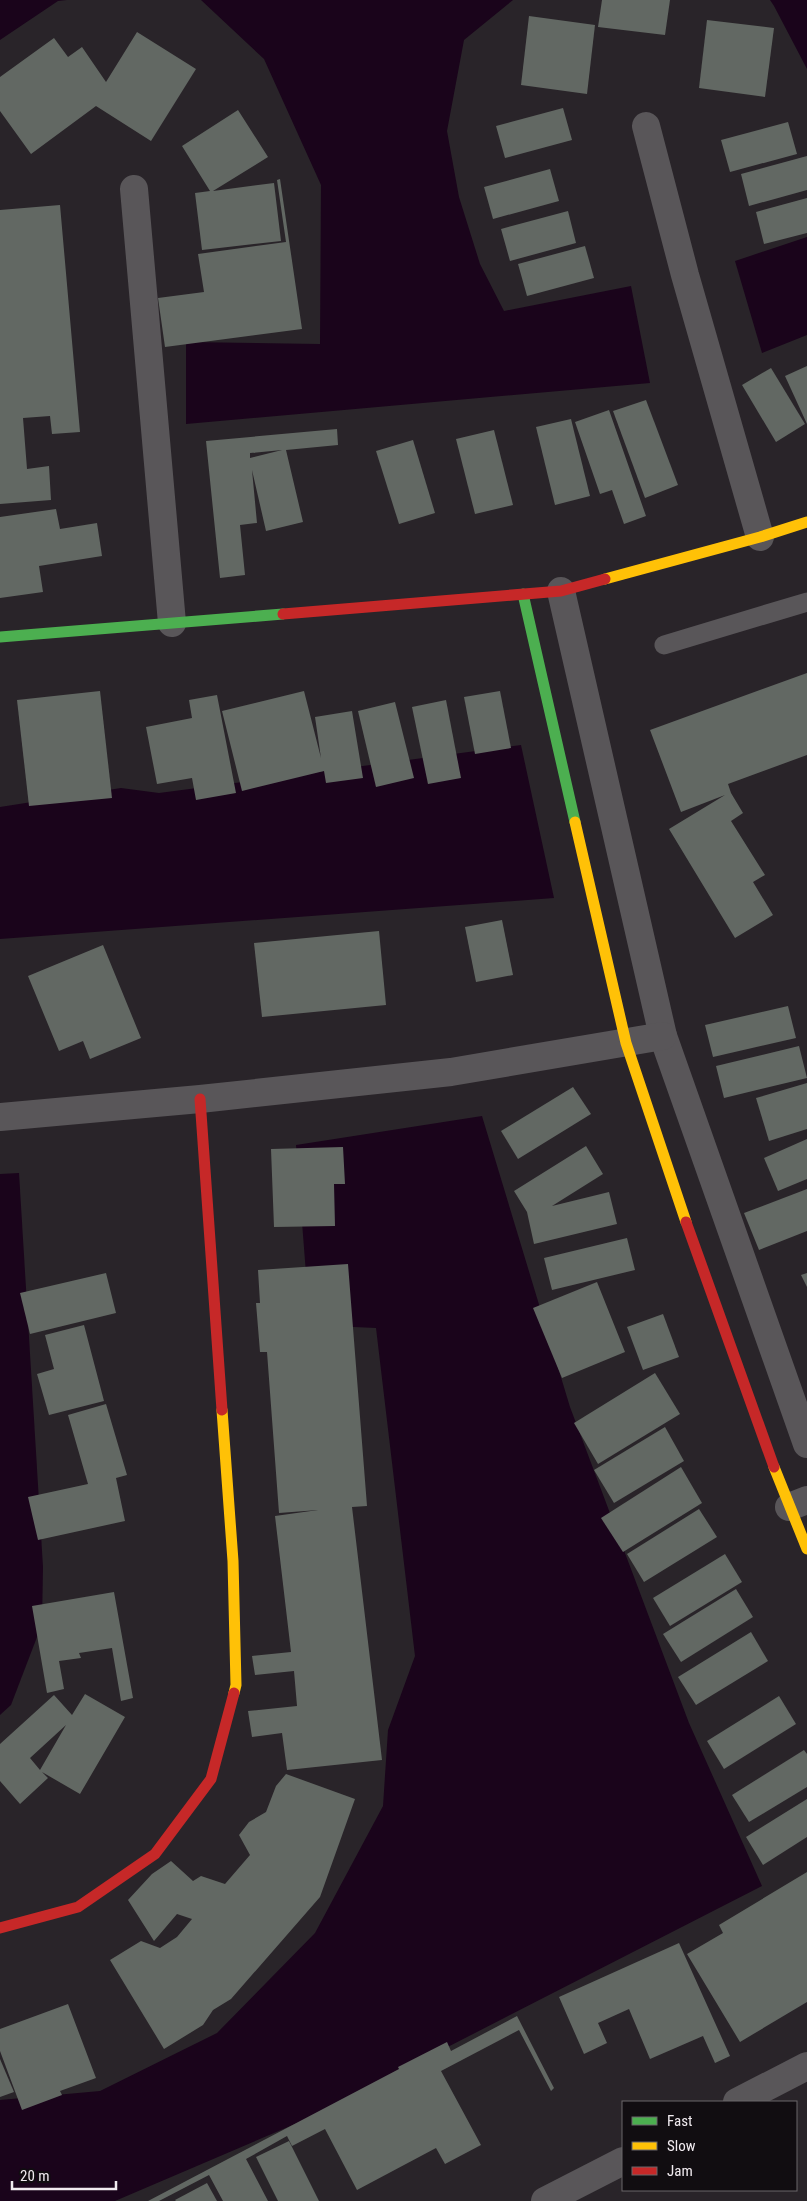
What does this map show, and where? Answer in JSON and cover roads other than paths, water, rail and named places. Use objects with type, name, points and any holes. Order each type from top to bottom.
[{"type":"street","points":[[646,126],[685,275],[760,537]]},
{"type":"street","points":[[134,189],[172,623]]},
{"type":"street","points":[[0,637],[560,591],[760,537],[807,522]]},
{"type":"street","points":[[560,591],[663,1036],[807,1444]]},
{"type":"street","points":[[523,594],[626,1043],[705,1277],[798,1504],[807,1549]]},
{"type":"street","points":[[0,1117],[200,1099],[451,1072],[663,1036]]},
{"type":"street","points":[[0,1928],[78,1907],[155,1854],[211,1779],[236,1685],[233,1561],[200,1099]]},
{"type":"street","points":[[739,2101],[807,2066]]},
{"type":"street","points":[[545,2201],[622,2162]]},
{"type":"lane","points":[[664,645],[807,602]]}]
